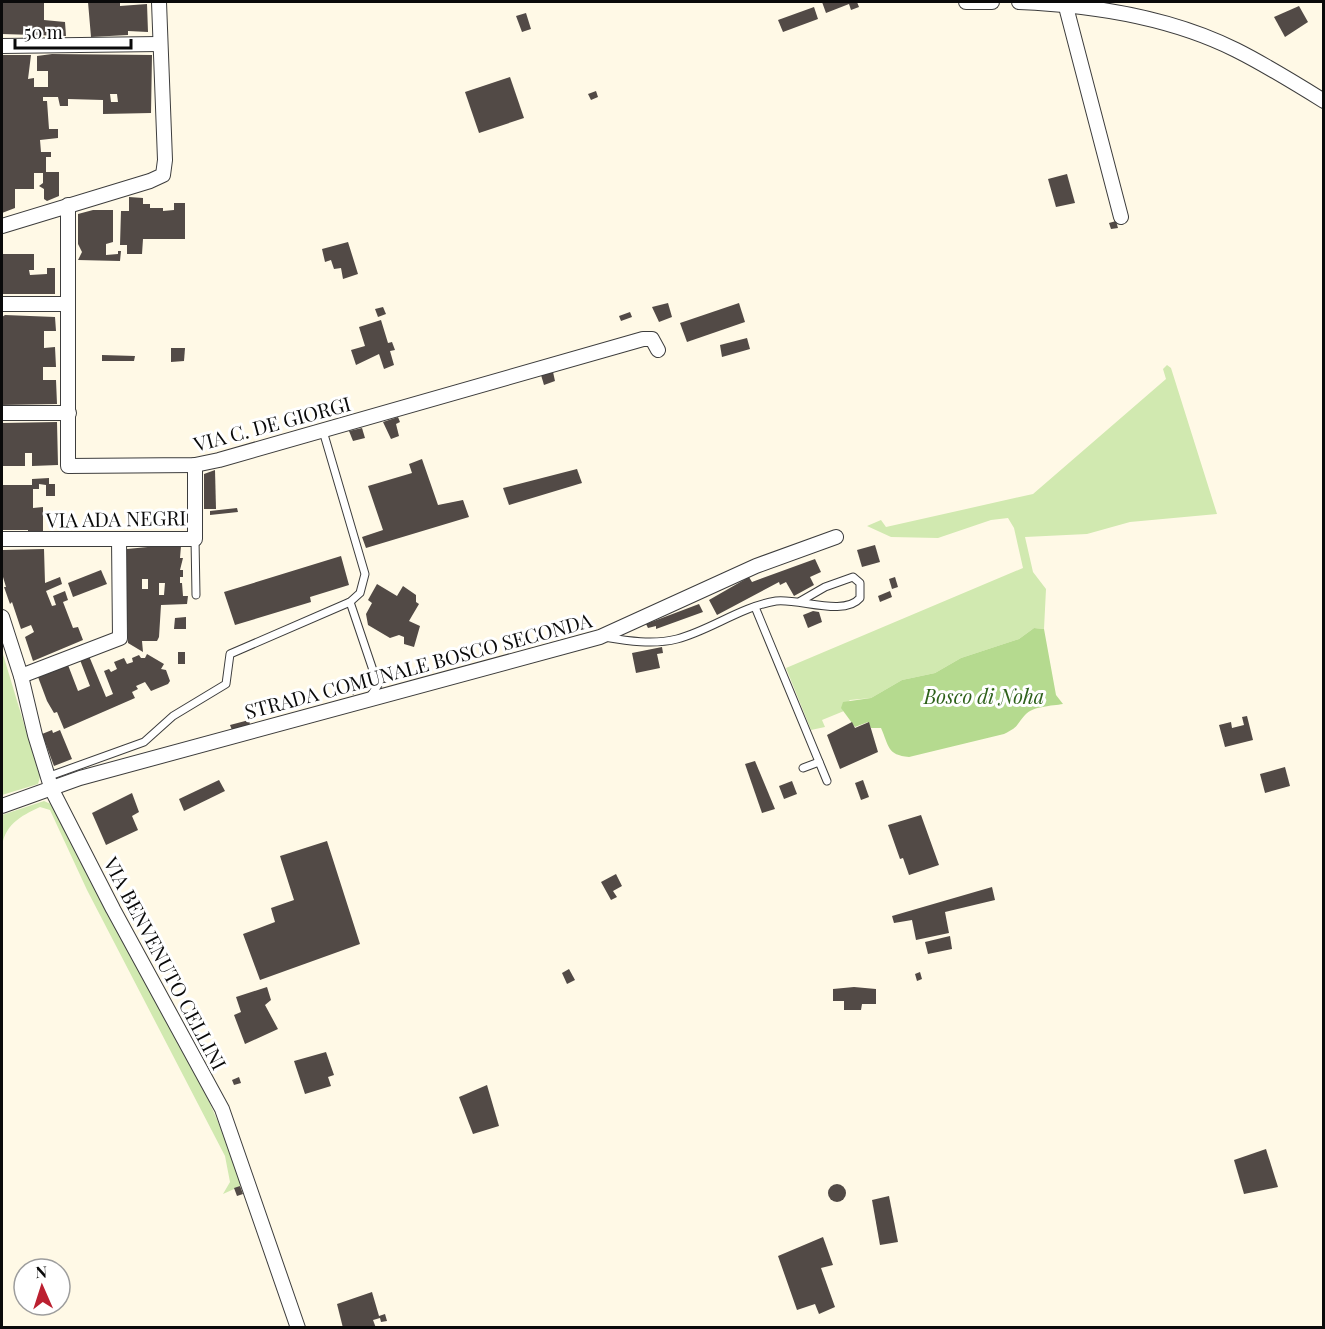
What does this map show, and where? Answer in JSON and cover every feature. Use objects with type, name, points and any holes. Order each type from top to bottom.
[{"type":"street","points":[[2,226],[159,178],[165,171],[159,2]]},
{"type":"street","points":[[966,2],[992,2]]},
{"type":"street","points":[[1019,2],[1065,3],[1179,27],[1236,50],[1323,101]]},
{"type":"street","points":[[1065,3],[1121,217]]},
{"type":"street","points":[[2,46],[159,44]]},
{"type":"street","name":"VIA C. DE GIORGI","points":[[68,205],[66,304],[68,466],[195,465],[643,339],[652,339],[658,350]]},
{"type":"street","points":[[2,304],[66,304]]},
{"type":"street","points":[[2,413],[69,413]]},
{"type":"street","name":"VIA ADA NEGRI","points":[[2,539],[195,539],[195,465]]},
{"type":"street","name":"STRADA COMUNALE BOSCO SECONDA","points":[[2,806],[50,783],[81,778],[600,637],[756,566],[836,537]]},
{"type":"street","points":[[21,675],[120,638],[119,539]]},
{"type":"street","name":"VIA BENVENUTO CELLINI","points":[[2,617],[21,675],[50,783],[113,909],[222,1109],[298,1328]]},
{"type":"lane","points":[[50,783],[144,742],[173,716],[226,684],[230,654],[351,602],[360,593],[365,574],[322,431]]},
{"type":"lane","points":[[195,539],[196,595]]},
{"type":"lane","points":[[600,637],[625,641],[664,642],[775,601],[832,606],[856,602],[862,591],[860,583],[853,577],[843,579],[799,602]]},
{"type":"lane","points":[[351,602],[378,685],[368,700]]},
{"type":"lane","points":[[755,607],[827,781]]},
{"type":"lane","points":[[804,768],[819,762]]},
{"type":"green space","points":[[1167,365],[1171,368],[1217,514],[1130,522],[1087,534],[1025,537],[1033,572],[1046,589],[1044,629],[1034,628],[1019,639],[961,658],[935,673],[902,680],[871,698],[850,700],[842,708],[844,711],[822,720],[825,727],[811,730],[786,668],[1023,568],[1014,528],[1008,518],[991,520],[938,538],[891,537],[867,526],[881,520],[886,527],[1033,494],[1166,379],[1163,369]]},
{"type":"green space","name":"Bosco di Noha","points":[[1034,628],[1044,629],[1056,695],[1063,704],[1028,712],[1015,728],[1004,734],[909,757],[902,756],[890,749],[881,728],[871,728],[868,722],[855,727],[841,708],[843,702],[871,698],[902,680],[935,673],[961,658],[1019,639]]},
{"type":"green space","points":[[2,651],[40,777],[38,784],[2,795]]},
{"type":"green space","points":[[44,801],[53,805],[155,992],[202,1087],[243,1185],[223,1194],[230,1182],[225,1156],[87,890],[50,810],[40,807],[19,818],[9,828],[2,849],[2,815]]},
{"type":"building","points":[[2,2],[44,3],[44,20],[65,22],[66,36],[2,34]]},
{"type":"building","points":[[88,2],[120,2],[120,6],[147,4],[148,32],[128,31],[128,35],[91,37]]},
{"type":"building","points":[[822,2],[857,2],[859,7],[851,10],[849,4],[826,13]]},
{"type":"building","points":[[1299,6],[1308,22],[1285,37],[1274,17]]},
{"type":"building","points":[[814,7],[818,19],[783,32],[778,20]]},
{"type":"building","points":[[526,13],[531,29],[522,32],[516,16]]},
{"type":"building","points":[[52,54],[152,55],[151,113],[103,114],[103,100],[68,99],[68,106],[60,106],[58,97],[43,97],[43,101],[47,101],[49,129],[58,129],[58,138],[40,140],[41,152],[51,152],[51,157],[46,157],[46,172],[59,172],[59,196],[47,201],[44,199],[44,189],[39,186],[43,183],[43,173],[34,173],[34,189],[15,189],[15,208],[2,213],[2,55],[31,55],[28,79],[34,78],[34,87],[48,87],[48,71],[37,71],[37,56]],"holes":[[[110,94],[117,94],[118,102],[111,102]]]},
{"type":"building","points":[[510,77],[524,118],[479,133],[465,92]]},
{"type":"building","points":[[596,91],[598,97],[591,100],[588,94]]},
{"type":"building","points":[[1067,174],[1075,203],[1056,207],[1048,179]]},
{"type":"building","points":[[129,197],[143,198],[143,204],[150,204],[150,208],[163,208],[163,211],[174,210],[174,203],[185,203],[185,239],[143,239],[142,254],[127,254],[127,245],[120,245],[121,211],[129,211]]},
{"type":"building","points":[[93,210],[113,210],[113,242],[106,244],[106,255],[118,254],[118,251],[121,251],[120,261],[78,260],[82,252],[78,244],[78,214]]},
{"type":"building","points":[[1116,221],[1118,228],[1111,229],[1109,223]]},
{"type":"building","points":[[348,242],[358,274],[343,279],[341,268],[334,269],[331,260],[325,262],[322,249]]},
{"type":"building","points":[[2,254],[34,254],[34,270],[29,270],[30,275],[47,274],[47,268],[55,268],[55,294],[2,294]]},
{"type":"building","points":[[668,303],[672,317],[659,322],[652,307]]},
{"type":"building","points":[[739,303],[745,322],[687,342],[680,323]]},
{"type":"building","points":[[383,307],[386,314],[378,317],[375,309]]},
{"type":"building","points":[[630,312],[632,317],[621,321],[619,316]]},
{"type":"building","points":[[5,315],[55,317],[56,331],[44,331],[44,348],[55,347],[56,367],[43,367],[43,380],[56,380],[57,404],[2,405],[2,317]]},
{"type":"building","points":[[381,320],[388,343],[392,342],[395,350],[390,351],[394,365],[384,369],[379,354],[356,365],[351,350],[365,346],[359,327]]},
{"type":"building","points":[[747,338],[750,349],[722,357],[720,345]]},
{"type":"building","points":[[171,348],[185,348],[184,361],[171,362]]},
{"type":"building","points":[[102,355],[135,356],[134,361],[102,361]]},
{"type":"building","points":[[553,372],[555,381],[544,385],[541,375]]},
{"type":"building","points":[[398,417],[400,422],[396,424],[399,436],[391,439],[383,422]]},
{"type":"building","points":[[57,422],[58,465],[32,466],[32,453],[25,453],[25,466],[2,466],[2,423]]},
{"type":"building","points":[[362,428],[365,438],[353,441],[349,431]]},
{"type":"building","points":[[422,459],[438,505],[463,500],[469,517],[366,548],[362,537],[383,530],[368,486],[412,473],[409,464]]},
{"type":"building","points":[[577,469],[582,483],[509,505],[503,488]]},
{"type":"building","points":[[215,470],[216,509],[204,509],[204,474]]},
{"type":"building","points":[[49,478],[49,484],[55,484],[55,496],[46,496],[46,485],[39,484],[39,489],[33,489],[33,508],[43,507],[43,531],[28,533],[28,530],[3,530],[3,485],[32,485],[32,479]]},
{"type":"building","points":[[237,508],[238,512],[210,515],[210,511]]},
{"type":"building","points":[[875,545],[880,562],[862,567],[857,550]]},
{"type":"building","points":[[181,546],[180,558],[183,558],[180,570],[183,570],[183,577],[180,577],[180,583],[182,583],[183,596],[188,596],[187,604],[161,605],[159,637],[157,641],[142,641],[143,652],[128,643],[125,572],[127,571],[127,549]],"holes":[[[142,579],[148,579],[148,589],[142,589]],[[159,583],[165,583],[164,595],[159,595]]]},
{"type":"building","points":[[44,549],[45,583],[60,577],[62,584],[46,591],[52,606],[56,605],[53,596],[65,591],[68,600],[63,602],[73,628],[78,627],[83,640],[33,661],[25,637],[34,632],[31,625],[21,629],[4,587],[6,587],[3,577],[3,550]]},
{"type":"building","points":[[341,556],[349,585],[310,597],[311,602],[235,625],[224,592]]},
{"type":"building","points":[[815,559],[821,572],[810,577],[814,585],[794,596],[786,582],[780,585],[779,582],[717,615],[709,600],[749,577],[752,582]]},
{"type":"building","points":[[101,570],[107,584],[73,597],[68,583]]},
{"type":"building","points":[[895,577],[898,587],[892,589],[889,579]]},
{"type":"building","points":[[377,584],[397,596],[403,586],[416,595],[416,602],[419,604],[409,621],[420,626],[414,647],[404,644],[404,637],[399,635],[390,638],[368,625],[366,614],[372,603],[368,600]]},
{"type":"building","points":[[890,591],[892,597],[880,602],[878,596]]},
{"type":"building","points":[[699,604],[703,612],[656,629],[656,626],[648,628],[646,624]]},
{"type":"building","points":[[813,611],[819,612],[822,622],[808,628],[803,615]]},
{"type":"building","points":[[186,617],[186,629],[174,629],[175,618]]},
{"type":"building","points":[[662,647],[663,653],[657,654],[660,668],[636,673],[632,653]]},
{"type":"building","points":[[178,652],[185,652],[185,664],[178,664]]},
{"type":"building","points":[[147,654],[164,664],[161,669],[166,670],[170,681],[168,684],[151,691],[145,682],[136,686],[138,689],[132,692],[135,698],[64,729],[57,712],[54,713],[47,701],[38,677],[68,665],[78,691],[90,686],[80,660],[89,656],[106,697],[113,694],[104,671],[109,669],[111,672],[117,669],[114,662],[124,658],[127,664],[133,662],[132,658],[139,655],[145,658]]},
{"type":"building","points":[[359,680],[366,682],[353,695],[347,688]]},
{"type":"building","points":[[1247,716],[1253,740],[1225,747],[1219,725],[1231,722],[1232,728],[1244,725],[1242,717]]},
{"type":"building","points":[[249,720],[250,725],[232,730],[230,725]]},
{"type":"building","points":[[852,722],[855,728],[869,722],[878,752],[840,769],[827,735]]},
{"type":"building","points":[[52,730],[53,733],[60,730],[72,759],[54,766],[42,734]]},
{"type":"building","points":[[755,761],[775,809],[762,813],[745,764]]},
{"type":"building","points":[[1285,767],[1290,786],[1265,793],[1260,774]]},
{"type":"building","points":[[219,780],[225,791],[184,811],[179,799]]},
{"type":"building","points":[[863,780],[869,797],[861,800],[855,783]]},
{"type":"building","points":[[792,781],[797,794],[784,799],[779,786]]},
{"type":"building","points":[[132,793],[139,812],[132,816],[138,830],[106,845],[92,813]]},
{"type":"building","points":[[921,815],[939,865],[909,875],[903,858],[900,859],[888,825]]},
{"type":"building","points":[[327,841],[360,944],[260,980],[243,934],[275,922],[271,908],[294,900],[280,856]]},
{"type":"building","points":[[616,874],[622,886],[613,891],[617,897],[611,900],[601,882]]},
{"type":"building","points":[[992,887],[995,900],[945,912],[949,933],[916,940],[912,920],[894,923],[892,916]]},
{"type":"building","points":[[950,936],[952,949],[928,954],[925,942]]},
{"type":"building","points":[[569,969],[575,980],[567,984],[562,973]]},
{"type":"building","points":[[920,972],[922,979],[917,981],[915,974]]},
{"type":"building","points":[[267,987],[271,1000],[265,1005],[278,1029],[245,1044],[234,1015],[241,1012],[236,997]]},
{"type":"building","points":[[854,987],[876,989],[876,1004],[862,1004],[861,1010],[844,1010],[844,1001],[833,1001],[833,989]]},
{"type":"building","points":[[326,1052],[334,1075],[328,1077],[331,1086],[305,1094],[294,1061]]},
{"type":"building","points":[[239,1077],[241,1083],[234,1085],[232,1080]]},
{"type":"building","points":[[487,1085],[499,1126],[473,1134],[459,1097]]},
{"type":"building","points":[[1266,1149],[1278,1187],[1244,1194],[1234,1160]]},
{"type":"building","points":[[837,1184],[843,1187],[846,1193],[843,1199],[837,1202],[831,1199],[828,1193],[831,1187]]},
{"type":"building","points":[[240,1186],[243,1194],[237,1196],[234,1188]]},
{"type":"building","points":[[889,1196],[898,1242],[880,1245],[872,1200]]},
{"type":"building","points":[[823,1237],[833,1265],[821,1268],[835,1307],[819,1314],[815,1304],[797,1310],[778,1256]]},
{"type":"building","points":[[372,1292],[379,1316],[385,1314],[387,1321],[381,1322],[380,1318],[373,1320],[376,1328],[343,1328],[337,1304]]}]
